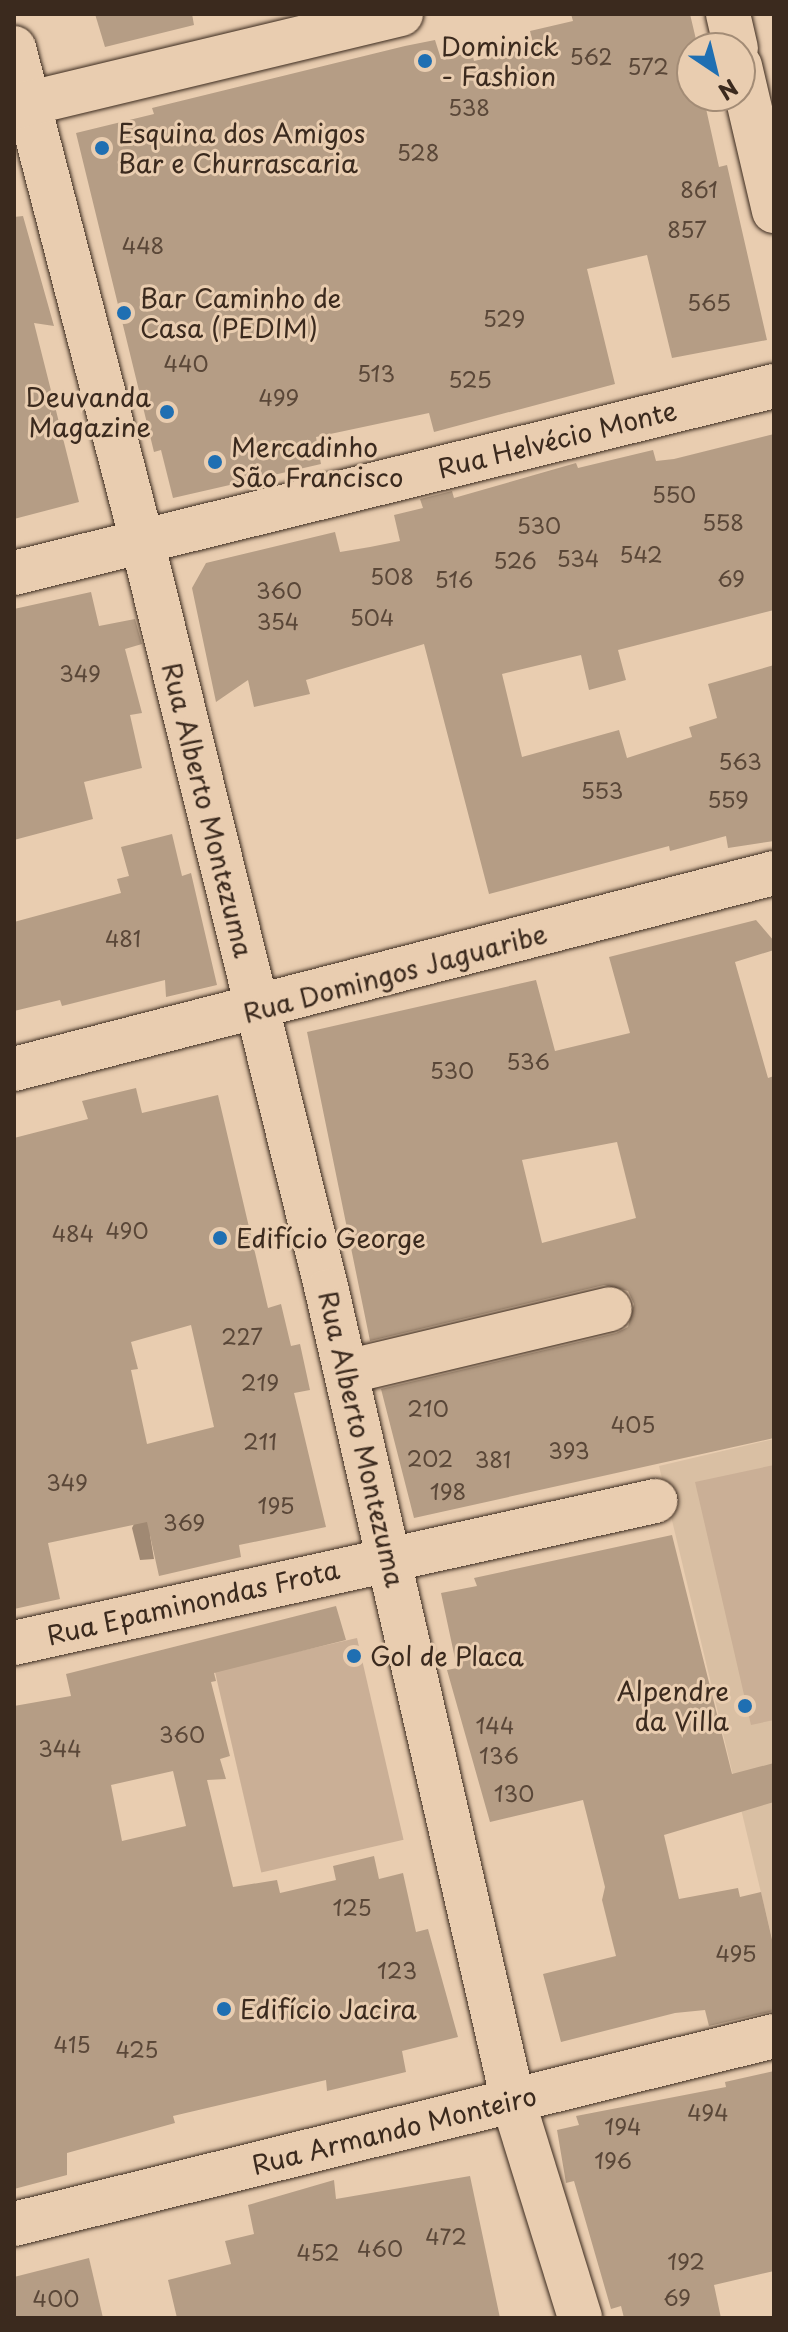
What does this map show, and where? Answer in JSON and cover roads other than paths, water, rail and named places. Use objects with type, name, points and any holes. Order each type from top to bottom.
[{"type":"street","points":[[20,105],[401,14]]},
{"type":"street","name":"Rua Alberto Montezuma","points":[[14,48],[20,105],[142,541],[346,1372],[513,2101],[580,2318]]},
{"type":"street","points":[[751,112],[774,211]]},
{"type":"street","name":"Rua Helvécio Monte","points":[[14,573],[774,386]]},
{"type":"street","name":"Rua Domingos Jaguaribe","points":[[14,1069],[257,1010],[774,873]]},
{"type":"street","points":[[346,1372],[610,1309]]},
{"type":"street","name":"Rua Epaminondas Frota","points":[[14,1643],[390,1556],[655,1501]]},
{"type":"street","name":"Rua Armando Monteiro","points":[[14,2224],[774,2036]]},
{"type":"place","name":"Dominick - Fashion","points":[[425,61]]},
{"type":"place","name":"Esquina dos Amigos Bar e Churrascaria","points":[[102,148]]},
{"type":"place","name":"Bar Caminho de Casa (PEDIM)","points":[[124,313]]},
{"type":"place","name":"Deuvanda Magazine","points":[[167,412]]},
{"type":"place","name":"Mercadinho São Francisco","points":[[215,462]]},
{"type":"place","name":"Edifício George","points":[[220,1238]]},
{"type":"place","name":"Gol de Placa","points":[[354,1656]]},
{"type":"place","name":"Alpendre da Villa","points":[[745,1706]]},
{"type":"place","name":"Edifício Jacira","points":[[224,2009]]}]
